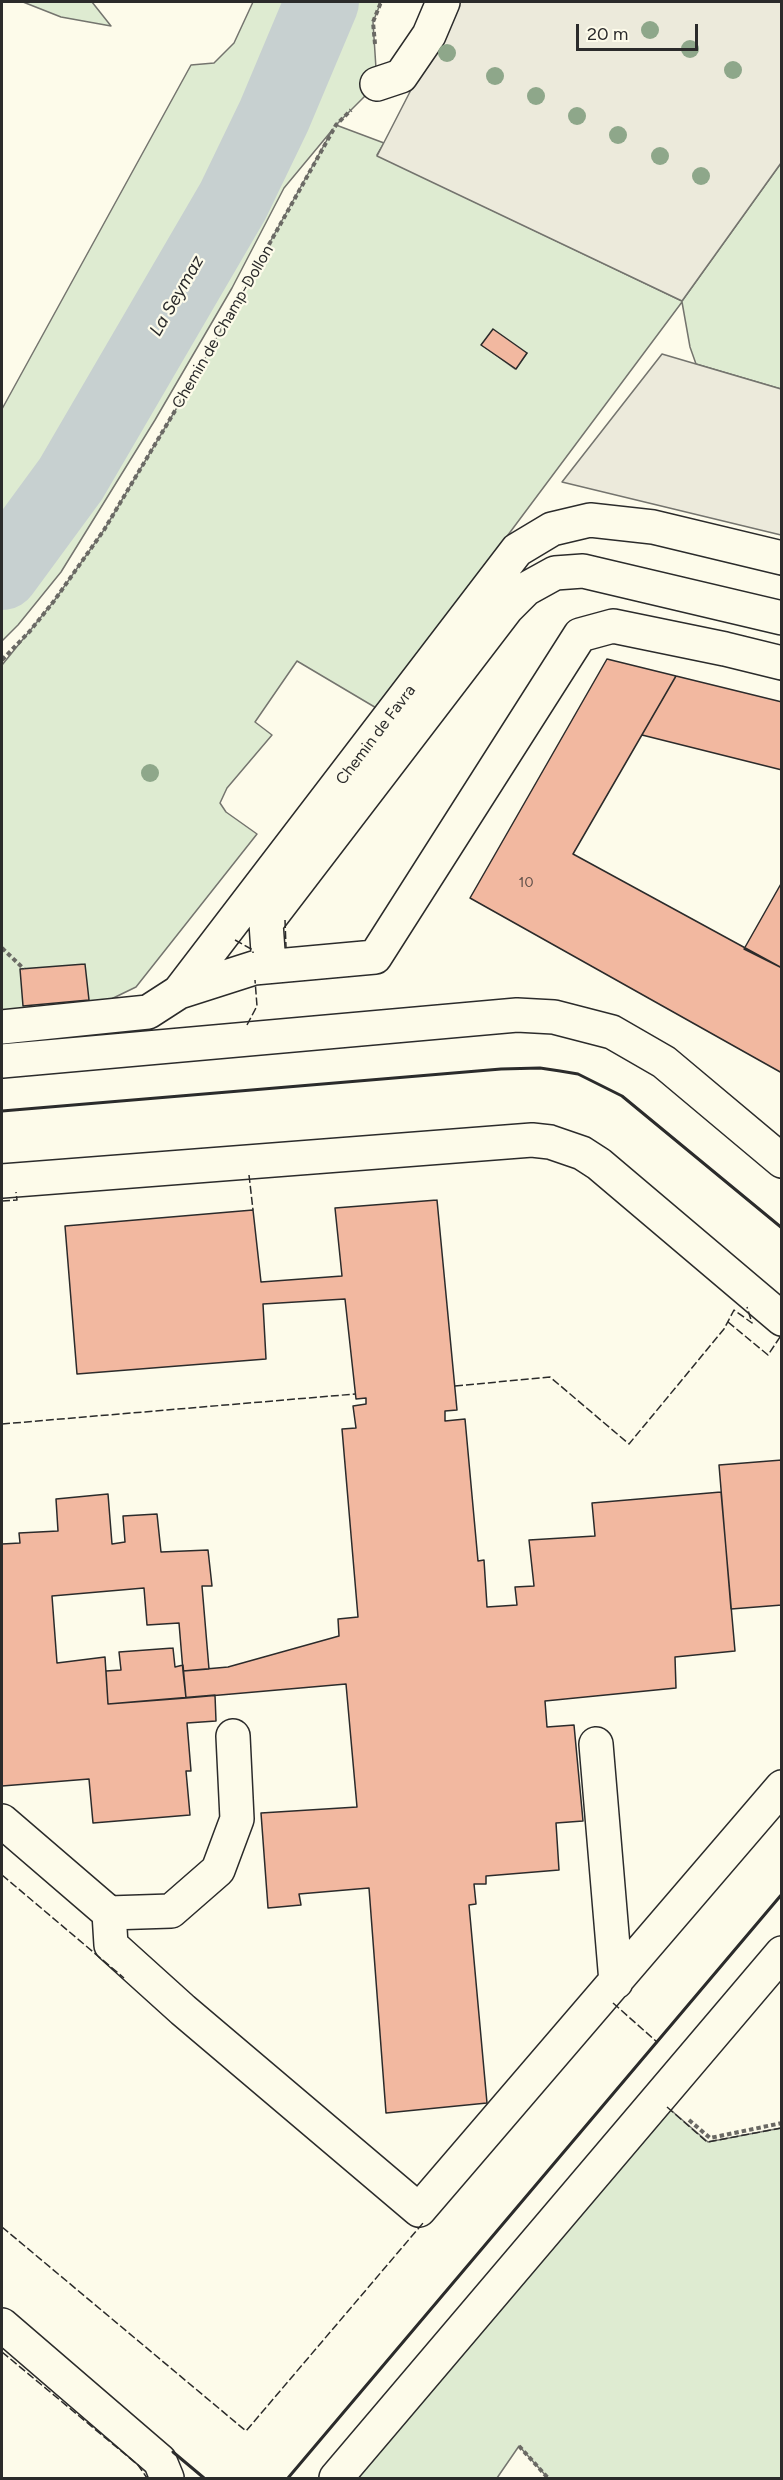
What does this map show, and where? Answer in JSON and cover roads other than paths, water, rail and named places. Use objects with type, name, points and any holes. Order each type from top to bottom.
[{"type":"street","points":[[377,84],[401,76],[429,34],[443,2]]},
{"type":"street","name":"Chemin de Favra","points":[[2,1027],[148,1012],[179,992],[518,550],[552,529],[590,520],[653,527],[782,558]]},
{"type":"street","points":[[269,966],[266,923],[507,608],[526,589],[555,573],[583,571],[782,618]]},
{"type":"street","points":[[179,992],[254,968],[375,957],[580,635],[613,626],[782,663]]},
{"type":"street","points":[[2,1061],[518,1015],[554,1017],[612,1032],[656,1057],[782,1161]]},
{"type":"street","points":[[2,1181],[532,1140],[550,1142],[582,1153],[599,1164],[782,1319]]},
{"type":"street","points":[[2,1821],[109,1913],[171,1911],[218,1870],[237,1819],[233,1736]]},
{"type":"street","points":[[596,1744],[616,1982]]},
{"type":"street","points":[[109,1913],[111,1945],[183,2010],[419,2210],[782,1786]]},
{"type":"street","points":[[336,2478],[782,1953]]},
{"type":"street","points":[[2,2325],[160,2461],[167,2478]]},
{"type":"waterway","name":"La Seymaz","points":[[2,573],[71,479],[233,201],[274,116],[322,2]]}]
